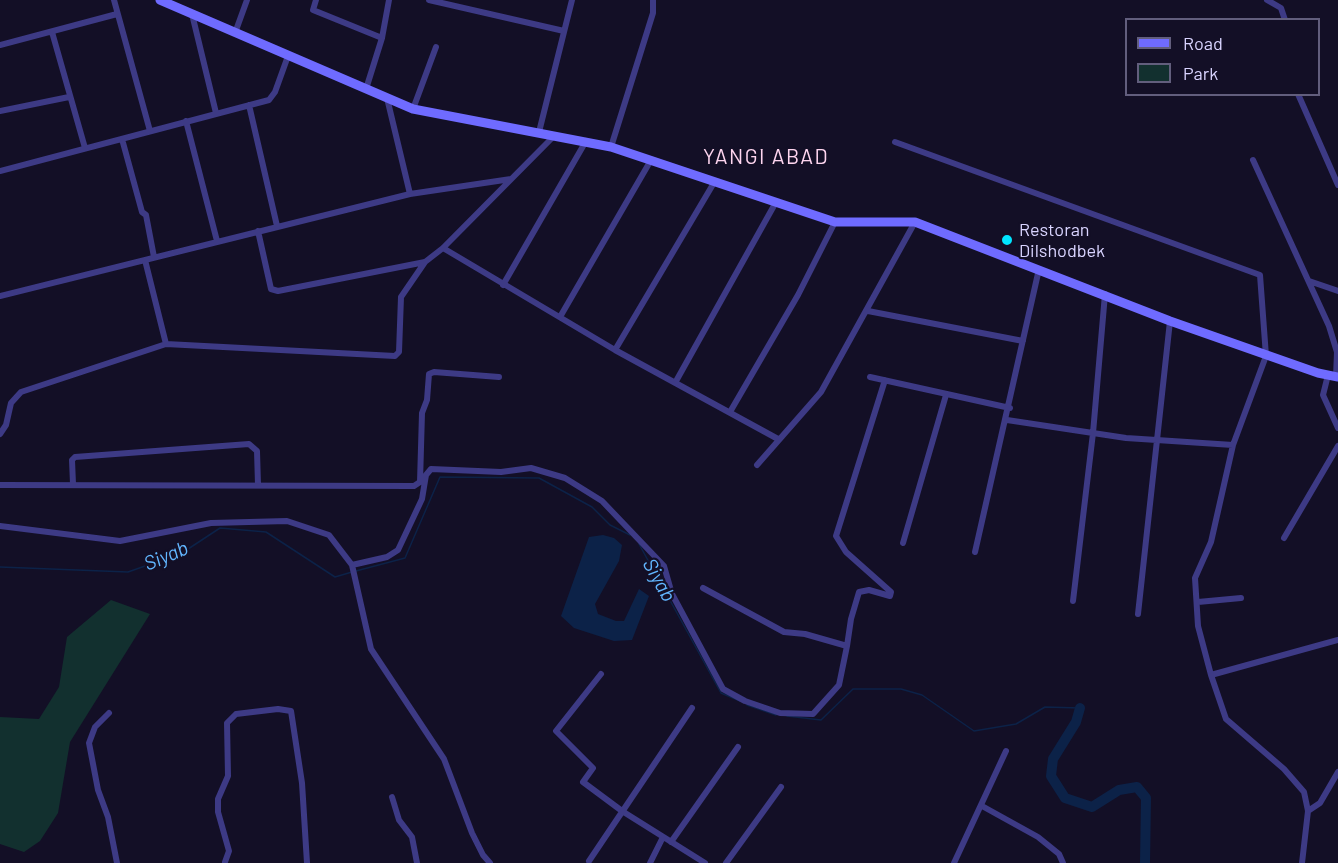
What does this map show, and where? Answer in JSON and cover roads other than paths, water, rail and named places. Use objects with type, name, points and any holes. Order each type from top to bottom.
[{"type":"street","points":[[114,0],[150,131]]},
{"type":"street","points":[[160,0],[413,110],[539,132],[552,138],[586,141],[611,147],[835,222],[915,222],[1170,321],[1266,356],[1334,376]]},
{"type":"street","points":[[235,33],[247,0]]},
{"type":"street","points":[[316,0],[313,10],[382,38]]},
{"type":"street","points":[[366,89],[382,38],[389,0]]},
{"type":"street","points":[[429,0],[564,31]]},
{"type":"street","points":[[539,132],[572,0]]},
{"type":"street","points":[[611,147],[653,13],[652,0]]},
{"type":"street","points":[[1267,0],[1281,8],[1284,18]]},
{"type":"street","points":[[0,45],[117,14]]},
{"type":"street","points":[[192,14],[216,113]]},
{"type":"street","points":[[52,32],[85,148]]},
{"type":"street","points":[[413,110],[436,47]]},
{"type":"street","points":[[0,171],[273,97],[288,56]]},
{"type":"street","points":[[1300,96],[1338,185]]},
{"type":"street","points":[[0,111],[69,97]]},
{"type":"street","points":[[387,98],[410,194]]},
{"type":"street","points":[[249,105],[278,226]]},
{"type":"street","points":[[186,121],[217,241]]},
{"type":"street","points":[[0,434],[6,425],[11,403],[21,392],[166,344],[395,357],[399,352],[401,297],[425,262],[443,248],[552,138]]},
{"type":"street","points":[[122,139],[142,212],[146,215],[154,257]]},
{"type":"street","points":[[503,285],[586,141]]},
{"type":"street","points":[[895,142],[1260,275],[1266,356],[1233,445],[1211,542],[1196,578],[1198,626],[1226,719],[1284,769],[1304,792],[1308,811],[1302,863]]},
{"type":"street","points":[[560,317],[651,160]]},
{"type":"street","points":[[1253,160],[1309,281],[1334,344],[1334,376],[1323,395],[1338,428]]},
{"type":"street","points":[[0,296],[410,194],[511,179]]},
{"type":"street","points":[[615,350],[715,181]]},
{"type":"street","points":[[675,383],[776,202]]},
{"type":"street","points":[[730,412],[798,295],[835,222]]},
{"type":"street","points":[[757,465],[821,392],[868,311],[915,222]]},
{"type":"street","points":[[258,231],[271,289],[278,291],[425,262]]},
{"type":"street","points":[[443,248],[615,350],[778,439]]},
{"type":"street","points":[[145,260],[166,344]]},
{"type":"street","points":[[975,552],[1010,408],[1039,269]]},
{"type":"street","points":[[1309,281],[1338,291]]},
{"type":"street","points":[[1073,602],[1093,433],[1105,294]]},
{"type":"street","points":[[868,311],[1023,341]]},
{"type":"street","points":[[1138,614],[1170,321]]},
{"type":"street","points":[[352,565],[387,556],[398,550],[423,499],[422,413],[427,400],[429,374],[434,372],[499,377]]},
{"type":"street","points":[[870,377],[1010,408]]},
{"type":"street","points":[[424,471],[433,468],[501,472],[531,468],[565,478],[602,501],[664,566],[672,594],[723,689],[745,701],[780,713],[813,714],[839,685],[851,619],[859,592],[869,590],[890,596],[891,592],[846,552],[836,536],[885,381]]},
{"type":"street","points":[[903,543],[946,395]]},
{"type":"street","points":[[1007,420],[1093,433],[1233,445]]},
{"type":"street","points":[[73,484],[72,460],[75,457],[249,444],[257,451],[258,485]]},
{"type":"street","points":[[1284,538],[1338,446]]},
{"type":"street","points":[[0,485],[414,486],[420,482],[424,471]]},
{"type":"street","points":[[0,526],[120,541],[211,523],[287,521],[328,535],[352,565],[361,596],[371,649],[444,759],[472,833],[483,855],[490,863]]},
{"type":"street","points":[[703,588],[784,632],[805,634],[847,646]]},
{"type":"street","points":[[1198,602],[1241,598]]},
{"type":"street","points":[[1211,675],[1338,640]]},
{"type":"street","points":[[601,674],[556,731],[593,768],[583,782],[622,811],[705,863]]},
{"type":"street","points":[[589,861],[692,708]]},
{"type":"street","points":[[225,862],[229,850],[218,812],[218,798],[228,776],[227,723],[236,714],[278,709],[291,711],[302,783],[307,863]]},
{"type":"street","points":[[109,713],[95,727],[89,743],[98,790],[108,817],[117,863]]},
{"type":"street","points":[[671,842],[738,747]]},
{"type":"street","points":[[954,863],[1006,751]]},
{"type":"street","points":[[1308,811],[1320,802],[1338,772]]},
{"type":"street","points":[[726,863],[781,787]]},
{"type":"street","points":[[392,797],[399,820],[411,837],[417,863]]},
{"type":"street","points":[[982,806],[1038,837],[1059,854],[1063,863]]},
{"type":"street","points":[[650,863],[663,837]]},
{"type":"water","points":[[603,535],[614,538],[622,545],[619,561],[595,604],[598,614],[616,621],[624,621],[639,589],[649,596],[632,640],[614,641],[574,628],[561,616],[589,537]]},
{"type":"waterway","name":"Siyab","points":[[356,571],[405,558],[440,477],[539,478],[592,507],[610,525],[630,535]]},
{"type":"waterway","name":"Siyab","points":[[0,567],[128,572],[182,553],[220,528],[266,532],[335,577],[352,572]]},
{"type":"waterway","name":"Siyab","points":[[639,544],[721,693],[740,701]]},
{"type":"waterway","name":"Siyab","points":[[787,716],[821,720],[853,689],[901,689],[922,695],[974,731],[1016,724],[1045,707],[1080,708]]},
{"type":"waterway","name":"Siyab","points":[[747,705],[776,715]]},
{"type":"waterway","name":"Siyab","points":[[1080,708],[1076,722],[1053,759],[1051,776],[1065,798],[1092,807],[1119,790],[1137,787],[1146,798],[1145,863]]},
{"type":"place","name":"Restoran Dilshodbek","points":[[1007,240]]},
{"type":"district","name":"YANGI ABAD","points":[[766,157]]}]
